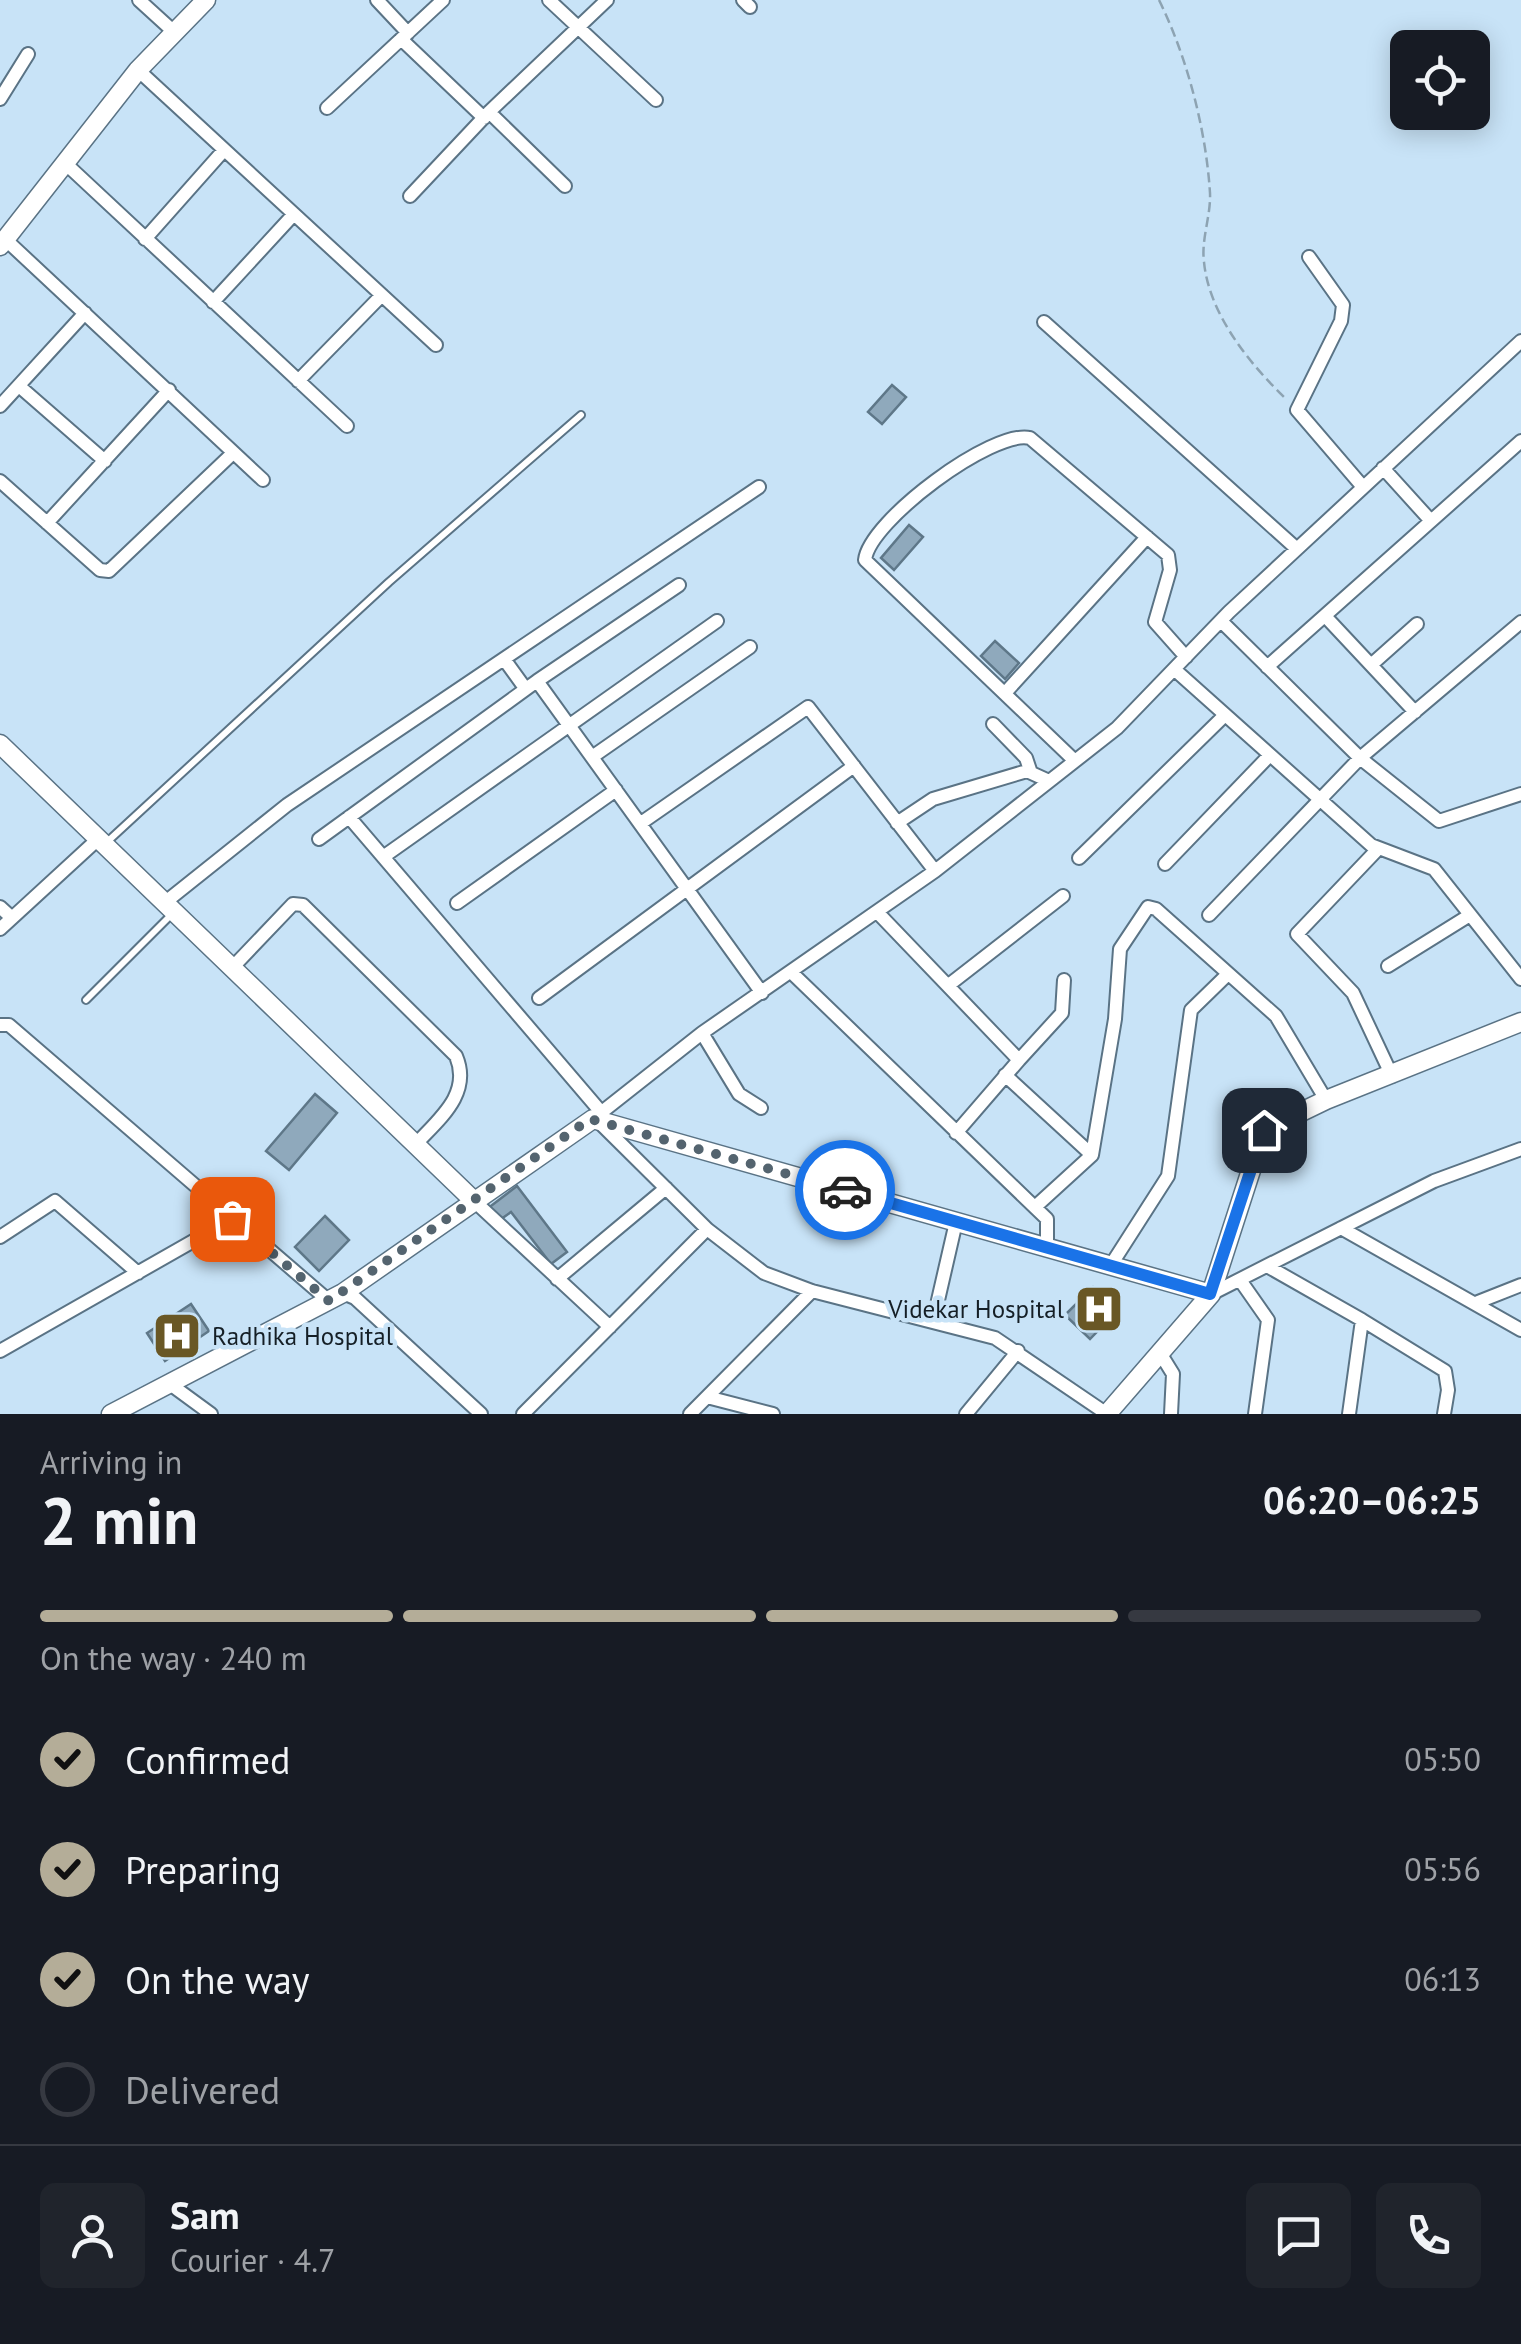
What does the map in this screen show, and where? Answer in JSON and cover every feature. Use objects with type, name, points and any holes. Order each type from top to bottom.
[{"type":"street","points":[[139,0],[173,32]]},
{"type":"street","points":[[204,0],[138,70],[3,243],[86,313],[263,480]]},
{"type":"street","points":[[377,0],[405,36],[565,186]]},
{"type":"street","points":[[327,108],[443,0]]},
{"type":"street","points":[[549,0],[656,100]]},
{"type":"street","points":[[410,196],[486,115],[607,0]]},
{"type":"street","points":[[0,99],[28,54]]},
{"type":"street","points":[[138,70],[436,345]]},
{"type":"street","points":[[145,238],[224,150]]},
{"type":"street","points":[[65,163],[347,426]]},
{"type":"street","points":[[214,302],[294,214]]},
{"type":"street","points":[[1309,257],[1344,305],[1341,321],[1297,410],[1363,486]]},
{"type":"street","points":[[298,381],[382,296]]},
{"type":"street","points":[[0,406],[86,313]]},
{"type":"street","points":[[1044,322],[1297,548]]},
{"type":"street","points":[[112,1414],[336,1297],[597,1117],[702,1033],[935,872],[1118,728],[1221,620],[1521,342]]},
{"type":"street","points":[[18,386],[105,460]]},
{"type":"street","points":[[47,523],[169,390]]},
{"type":"street","points":[[1075,761],[865,560],[877,536],[934,482],[1017,436],[1030,438],[1168,554],[1171,564],[1155,622],[1186,656]]},
{"type":"street","points":[[1268,667],[1521,441]]},
{"type":"street","points":[[0,481],[100,570],[109,571],[233,453]]},
{"type":"street","points":[[1383,468],[1431,521]]},
{"type":"street","points":[[168,908],[287,805],[760,487]]},
{"type":"street","points":[[1005,693],[1146,536]]},
{"type":"street","points":[[318,839],[531,684],[679,585]]},
{"type":"street","points":[[1325,616],[1415,712]]},
{"type":"street","points":[[1221,620],[1360,758],[1438,822],[1521,794]]},
{"type":"street","points":[[383,856],[717,621]]},
{"type":"street","points":[[1209,915],[1360,758],[1521,622]]},
{"type":"street","points":[[1372,666],[1417,624]]},
{"type":"street","points":[[592,757],[750,647]]},
{"type":"street","points":[[504,659],[568,725],[762,993]]},
{"type":"street","points":[[1174,669],[1318,801],[1378,850],[1434,869],[1521,979]]},
{"type":"street","points":[[641,823],[806,707],[935,872]]},
{"type":"street","points":[[1079,858],[1225,716]]},
{"type":"street","points":[[993,724],[1026,758],[1030,770],[1049,782]]},
{"type":"street","points":[[0,744],[472,1200],[610,1327]]},
{"type":"street","points":[[1165,864],[1269,756]]},
{"type":"street","points":[[538,998],[854,766]]},
{"type":"street","points":[[898,822],[933,799],[1030,770]]},
{"type":"street","points":[[457,903],[616,790]]},
{"type":"street","points":[[349,817],[597,1117],[707,1229],[764,1273],[812,1292],[995,1338],[1107,1414],[1210,1294],[1259,1136],[1326,1100],[1521,1022]]},
{"type":"street","points":[[0,930],[100,843]]},
{"type":"street","points":[[1378,850],[1297,934],[1353,994],[1392,1076]]},
{"type":"street","points":[[950,984],[1063,896]]},
{"type":"street","points":[[231,969],[292,904],[303,905],[456,1056],[462,1070],[458,1095],[415,1145]]},
{"type":"street","points":[[0,907],[12,918]]},
{"type":"street","points":[[1035,1206],[1092,1155],[1115,1019],[1120,949],[1146,909],[1156,910],[1287,1030],[1326,1100]]},
{"type":"street","points":[[878,913],[1019,1060]]},
{"type":"street","points":[[1388,966],[1470,915]]},
{"type":"street","points":[[792,973],[1035,1206],[1048,1222],[1047,1248]]},
{"type":"street","points":[[1111,1265],[1168,1176],[1191,1010],[1228,974]]},
{"type":"street","points":[[956,1133],[1062,1013],[1064,980]]},
{"type":"street","points":[[0,1025],[8,1024],[232,1219],[336,1297],[355,1298],[481,1414]]},
{"type":"street","points":[[702,1033],[739,1094],[760,1108]]},
{"type":"street","points":[[1005,1075],[1092,1155]]},
{"type":"street","points":[[597,1117],[1210,1294],[1434,1181],[1521,1148]]},
{"type":"street","points":[[557,1279],[666,1188]]},
{"type":"street","points":[[0,1236],[55,1201],[138,1273]]},
{"type":"street","points":[[0,1351],[232,1219]]},
{"type":"street","points":[[932,1322],[956,1222]]},
{"type":"street","points":[[1341,1228],[1478,1302],[1521,1330]]},
{"type":"street","points":[[522,1414],[707,1229]]},
{"type":"street","points":[[1267,1266],[1444,1371],[1448,1390],[1444,1414]]},
{"type":"street","points":[[1240,1280],[1268,1320],[1255,1414]]},
{"type":"street","points":[[1478,1302],[1521,1285]]},
{"type":"street","points":[[690,1414],[812,1292]]},
{"type":"street","points":[[1349,1414],[1362,1320]]},
{"type":"street","points":[[966,1414],[1018,1352]]},
{"type":"street","points":[[1160,1353],[1173,1374],[1171,1414]]},
{"type":"street","points":[[170,1384],[212,1414]]},
{"type":"street","points":[[707,1397],[772,1414]]},
{"type":"lane","points":[[100,843],[581,415]]},
{"type":"lane","points":[[86,1000],[168,908]]},
{"type":"path","points":[[1159,0],[1189,80],[1208,178],[1204,249],[1208,283],[1244,354],[1297,410]]},
{"type":"building","points":[[892,385],[906,397],[882,424],[868,412]]},
{"type":"building","points":[[909,525],[923,537],[894,570],[881,558]]},
{"type":"building","points":[[995,641],[1019,663],[1005,679],[981,656]]},
{"type":"building","points":[[315,1094],[337,1113],[289,1170],[266,1151]]},
{"type":"building","points":[[517,1186],[567,1252],[551,1264],[511,1212],[497,1222],[487,1209]]},
{"type":"building","points":[[325,1216],[349,1240],[319,1271],[295,1247]]},
{"type":"building","points":[[1093,1287],[1117,1311],[1090,1339],[1065,1315]]},
{"type":"building","points":[[191,1304],[209,1331],[165,1361],[147,1333]]},
{"type":"way so far","points":[[232,1219],[329,1301],[590,1119],[845,1190]]},
{"type":"place","name":"Videkar Hospital","points":[[1099,1309]]},
{"type":"place","name":"Radhika Hospital","points":[[177,1336]]},
{"type":"route","points":[[845,1190],[1210,1294],[1256,1144],[1264,1130]]}]
